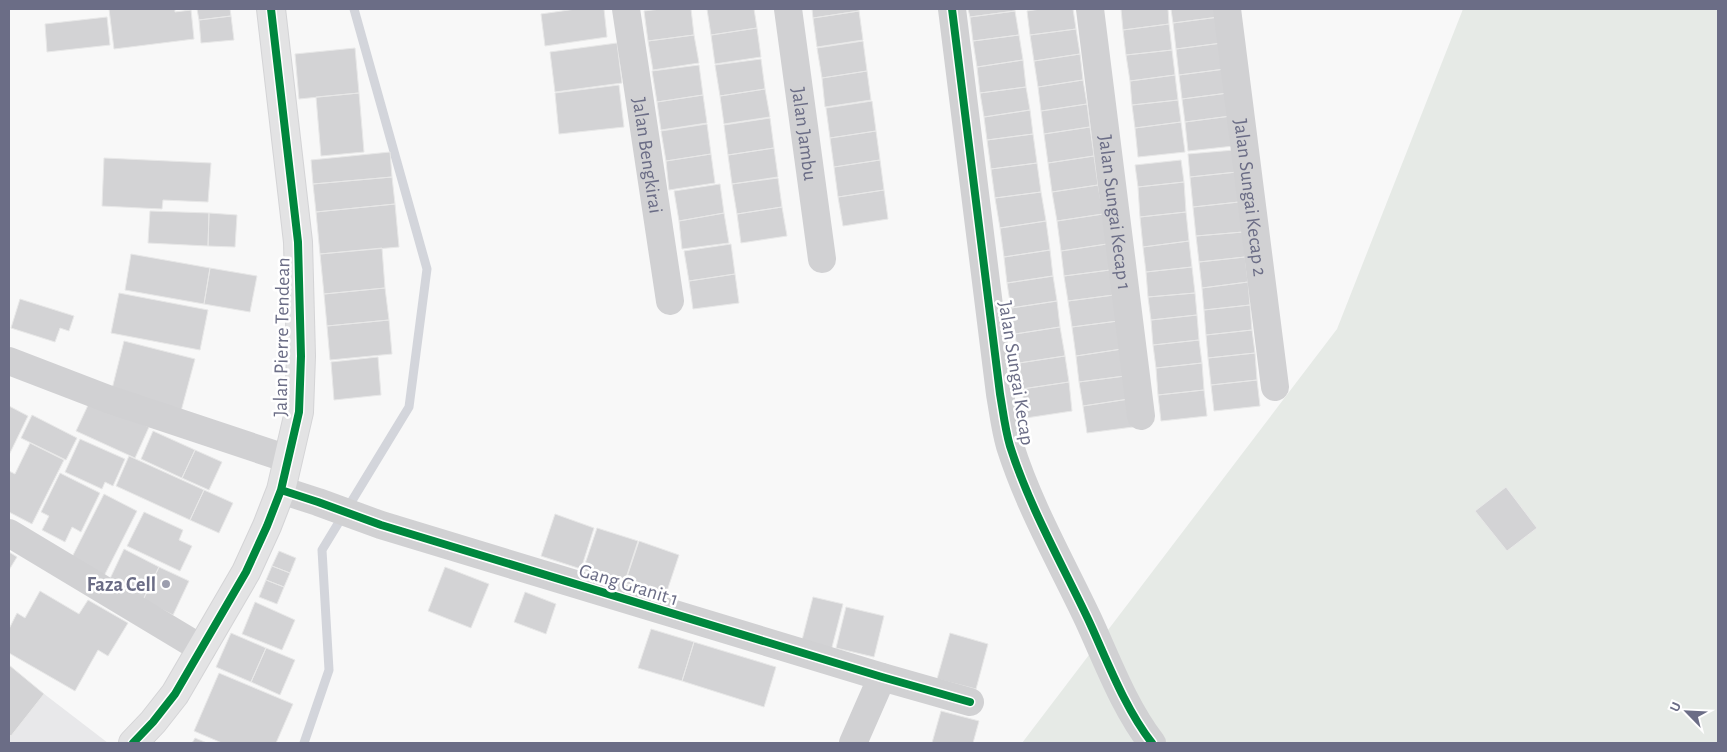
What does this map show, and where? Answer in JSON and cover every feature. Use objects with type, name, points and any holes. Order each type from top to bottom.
[{"type":"street","name":"Jalan Pierre Tendean","points":[[133,743],[175,694],[246,572],[267,526],[280,490],[299,412],[301,356],[298,242],[271,9]]},
{"type":"street","name":"Jalan Bengkirai","points":[[626,9],[670,300]]},
{"type":"street","name":"Jalan Jambu","points":[[788,9],[822,259]]},
{"type":"street","name":"Jalan Sungai Kecap","points":[[952,9],[1000,394],[1010,445],[1030,500],[1063,565],[1118,684],[1142,730],[1152,743]]},
{"type":"street","name":"Jalan Sungai Kecap 1","points":[[1090,9],[1141,416]]},
{"type":"street","name":"Jalan Sungai Kecap 2","points":[[1227,9],[1274,387]]},
{"type":"street","points":[[9,361],[108,399],[288,459]]},
{"type":"street","name":"Gang Granit 1","points":[[280,490],[381,525],[970,702]]},
{"type":"street","points":[[9,533],[202,649]]},
{"type":"street","points":[[853,743],[882,677]]},
{"type":"shaded area","points":[[1463,9],[1718,9],[1718,743],[1022,743],[1337,329]]},
{"type":"shaded area","points":[[9,667],[108,743],[9,743]]},
{"type":"building","points":[[109,9],[175,9],[175,12],[191,10],[194,39],[114,49]]},
{"type":"building","points":[[197,9],[230,9],[231,16],[199,20]]},
{"type":"building","points":[[576,9],[604,9],[607,37],[545,46],[541,14]]},
{"type":"building","points":[[691,9],[694,35],[648,41],[644,11]]},
{"type":"building","points":[[707,9],[754,9],[757,28],[711,35]]},
{"type":"building","points":[[812,9],[859,9],[859,11],[813,18]]},
{"type":"building","points":[[968,9],[1015,9],[1015,11],[970,17]]},
{"type":"building","points":[[1073,9],[1076,29],[1030,35],[1027,11]]},
{"type":"building","points":[[1121,9],[1168,9],[1169,24],[1123,30]]},
{"type":"building","points":[[1171,9],[1218,9],[1219,17],[1173,23]]},
{"type":"building","points":[[859,11],[863,40],[817,47],[813,18]]},
{"type":"building","points":[[1015,11],[1019,35],[973,41],[970,17]]},
{"type":"building","points":[[231,16],[234,40],[201,43],[199,20]]},
{"type":"building","points":[[107,17],[110,45],[47,52],[45,24]]},
{"type":"building","points":[[1219,17],[1222,43],[1176,49],[1173,23]]},
{"type":"building","points":[[1169,24],[1172,50],[1126,55],[1123,30]]},
{"type":"building","points":[[757,28],[761,57],[715,64],[711,35]]},
{"type":"building","points":[[1076,29],[1080,54],[1034,61],[1030,35]]},
{"type":"building","points":[[694,35],[699,63],[653,70],[648,41]]},
{"type":"building","points":[[1019,35],[1023,60],[977,67],[973,41]]},
{"type":"building","points":[[863,41],[867,71],[822,78],[817,48]]},
{"type":"building","points":[[617,43],[622,83],[555,92],[550,52]]},
{"type":"building","points":[[1222,43],[1225,69],[1179,75],[1176,49]]},
{"type":"building","points":[[355,48],[359,93],[299,99],[295,54]]},
{"type":"building","points":[[1172,50],[1175,75],[1130,81],[1126,55]]},
{"type":"building","points":[[1080,54],[1083,80],[1038,87],[1034,61]]},
{"type":"building","points":[[761,59],[765,89],[720,96],[715,65]]},
{"type":"building","points":[[1023,60],[1026,87],[980,93],[977,67]]},
{"type":"building","points":[[699,65],[703,95],[657,102],[652,71]]},
{"type":"building","points":[[1225,69],[1228,93],[1182,99],[1179,75]]},
{"type":"building","points":[[867,71],[871,100],[825,107],[822,78]]},
{"type":"building","points":[[1175,75],[1178,100],[1132,105],[1130,81]]},
{"type":"building","points":[[1083,80],[1087,104],[1041,111],[1038,87]]},
{"type":"building","points":[[619,85],[624,127],[559,134],[555,93]]},
{"type":"building","points":[[1026,87],[1030,110],[984,117],[980,93]]},
{"type":"building","points":[[765,89],[770,117],[724,124],[720,96]]},
{"type":"building","points":[[359,93],[364,152],[321,156],[316,97]]},
{"type":"building","points":[[1228,93],[1231,116],[1185,122],[1182,99]]},
{"type":"building","points":[[703,95],[707,123],[661,130],[657,102]]},
{"type":"building","points":[[1178,100],[1181,122],[1135,128],[1132,105]]},
{"type":"building","points":[[872,101],[876,131],[830,138],[826,108]]},
{"type":"building","points":[[1087,104],[1090,127],[1044,134],[1041,111]]},
{"type":"building","points":[[1030,110],[1033,134],[987,140],[984,117]]},
{"type":"building","points":[[1231,116],[1234,146],[1188,151],[1185,122]]},
{"type":"building","points":[[770,118],[774,148],[728,155],[724,125]]},
{"type":"building","points":[[1181,122],[1185,152],[1138,157],[1135,128]]},
{"type":"building","points":[[707,124],[711,154],[666,161],[661,131]]},
{"type":"building","points":[[1090,127],[1094,156],[1048,163],[1044,134]]},
{"type":"building","points":[[876,131],[880,160],[834,167],[830,138]]},
{"type":"building","points":[[1033,134],[1037,163],[991,169],[987,140]]},
{"type":"building","points":[[774,148],[778,177],[732,184],[728,155]]},
{"type":"building","points":[[1234,150],[1237,172],[1190,177],[1188,154]]},
{"type":"building","points":[[390,152],[392,177],[313,184],[311,160]]},
{"type":"building","points":[[711,154],[715,183],[669,190],[666,161]]},
{"type":"building","points":[[1094,156],[1098,185],[1052,192],[1048,163]]},
{"type":"building","points":[[104,158],[211,163],[208,202],[163,200],[162,209],[102,206]]},
{"type":"building","points":[[880,160],[884,190],[838,197],[834,167]]},
{"type":"building","points":[[1181,160],[1184,182],[1138,187],[1135,165]]},
{"type":"building","points":[[1037,163],[1041,192],[995,198],[991,169]]},
{"type":"building","points":[[1237,172],[1239,202],[1193,207],[1190,177]]},
{"type":"building","points":[[392,177],[395,204],[316,212],[313,184]]},
{"type":"building","points":[[778,178],[782,207],[737,214],[732,184]]},
{"type":"building","points":[[1184,182],[1186,212],[1140,217],[1138,187]]},
{"type":"building","points":[[720,184],[724,213],[679,221],[674,191]]},
{"type":"building","points":[[1098,185],[1103,214],[1057,221],[1052,192]]},
{"type":"building","points":[[884,190],[888,219],[843,226],[838,197]]},
{"type":"building","points":[[1041,192],[1046,221],[1000,228],[995,198]]},
{"type":"building","points":[[1239,202],[1243,232],[1196,236],[1193,207]]},
{"type":"building","points":[[395,204],[399,247],[320,254],[316,212]]},
{"type":"building","points":[[782,207],[787,236],[741,243],[737,214]]},
{"type":"building","points":[[150,211],[209,213],[208,246],[148,243]]},
{"type":"building","points":[[1186,212],[1189,241],[1143,247],[1140,217]]},
{"type":"building","points":[[209,213],[237,215],[235,247],[208,246]]},
{"type":"building","points":[[724,213],[729,243],[682,249],[679,221]]},
{"type":"building","points":[[1103,214],[1107,244],[1061,251],[1057,221]]},
{"type":"building","points":[[1046,221],[1050,250],[1004,257],[1000,228]]},
{"type":"building","points":[[1243,232],[1245,257],[1199,262],[1196,236]]},
{"type":"building","points":[[1189,241],[1192,267],[1146,272],[1143,247]]},
{"type":"building","points":[[731,244],[735,274],[689,281],[684,251]]},
{"type":"building","points":[[1107,244],[1110,270],[1064,276],[1061,251]]},
{"type":"building","points":[[382,248],[385,288],[324,294],[320,254]]},
{"type":"building","points":[[1050,250],[1053,276],[1007,283],[1004,257]]},
{"type":"building","points":[[131,254],[210,268],[204,304],[125,290]]},
{"type":"building","points":[[1245,257],[1248,282],[1202,288],[1199,262]]},
{"type":"building","points":[[1192,267],[1195,293],[1148,297],[1146,272]]},
{"type":"building","points":[[210,268],[257,276],[250,312],[204,304]]},
{"type":"building","points":[[1110,270],[1114,295],[1068,301],[1064,276]]},
{"type":"building","points":[[735,274],[739,303],[693,309],[689,281]]},
{"type":"building","points":[[1053,276],[1057,301],[1011,308],[1007,283]]},
{"type":"building","points":[[1248,282],[1250,305],[1204,310],[1202,288]]},
{"type":"building","points":[[385,288],[389,320],[327,326],[324,294]]},
{"type":"building","points":[[119,293],[208,310],[200,350],[111,333]]},
{"type":"building","points":[[1195,293],[1197,315],[1151,320],[1148,297]]},
{"type":"building","points":[[1114,295],[1118,321],[1072,327],[1068,301]]},
{"type":"building","points":[[20,299],[74,316],[69,331],[60,328],[55,342],[11,328]]},
{"type":"building","points":[[1057,301],[1060,327],[1015,334],[1011,308]]},
{"type":"building","points":[[1250,305],[1252,330],[1206,335],[1204,310]]},
{"type":"building","points":[[1197,315],[1199,340],[1153,345],[1151,320]]},
{"type":"building","points":[[389,320],[392,354],[330,360],[327,326]]},
{"type":"building","points":[[1118,321],[1122,349],[1076,356],[1072,327]]},
{"type":"building","points":[[1060,327],[1065,356],[1019,363],[1015,334]]},
{"type":"building","points":[[1252,330],[1255,353],[1208,358],[1206,335]]},
{"type":"building","points":[[1199,340],[1202,363],[1156,368],[1153,345]]},
{"type":"building","points":[[124,341],[195,359],[180,415],[110,397]]},
{"type":"building","points":[[1122,349],[1125,376],[1079,382],[1076,356]]},
{"type":"building","points":[[1255,353],[1257,380],[1211,385],[1208,358]]},
{"type":"building","points":[[1065,356],[1069,382],[1022,389],[1019,363]]},
{"type":"building","points":[[378,357],[381,395],[334,400],[331,362]]},
{"type":"building","points":[[1202,363],[1204,390],[1158,395],[1156,368]]},
{"type":"building","points":[[1125,376],[1129,399],[1083,406],[1079,382]]},
{"type":"building","points":[[1257,380],[1260,406],[1214,411],[1211,385]]},
{"type":"building","points":[[1069,382],[1072,411],[1026,418],[1022,389]]},
{"type":"building","points":[[1204,390],[1207,416],[1161,421],[1158,395]]},
{"type":"building","points":[[1129,399],[1133,427],[1087,433],[1083,406]]},
{"type":"building","points":[[90,401],[149,427],[135,458],[76,431]]},
{"type":"building","points":[[9,406],[28,416],[9,455]]},
{"type":"building","points":[[32,415],[77,438],[66,460],[21,438]]},
{"type":"building","points":[[153,431],[195,450],[182,478],[141,459]]},
{"type":"building","points":[[80,439],[125,459],[113,486],[105,482],[102,489],[65,472]]},
{"type":"building","points":[[30,443],[64,460],[32,524],[9,512],[9,471],[15,474]]},
{"type":"building","points":[[195,450],[222,462],[209,490],[182,478]]},
{"type":"building","points":[[129,456],[204,490],[190,520],[116,486]]},
{"type":"building","points":[[60,473],[100,493],[81,532],[72,527],[65,542],[42,530],[49,516],[41,512]]},
{"type":"building","points":[[1506,487],[1537,528],[1507,551],[1475,511]]},
{"type":"building","points":[[204,490],[233,503],[219,533],[190,520]]},
{"type":"building","points":[[104,494],[137,511],[104,576],[71,559]]},
{"type":"building","points":[[144,512],[183,530],[179,540],[192,546],[180,571],[127,546]]},
{"type":"building","points":[[555,514],[594,528],[581,569],[541,556]]},
{"type":"building","points":[[597,528],[638,541],[624,584],[583,570]]},
{"type":"building","points":[[639,541],[679,555],[665,597],[625,583]]},
{"type":"building","points":[[124,549],[159,567],[143,600],[108,583]]},
{"type":"building","points":[[279,551],[296,558],[290,573],[272,566]]},
{"type":"building","points":[[9,552],[17,557],[9,570]]},
{"type":"building","points":[[272,566],[290,573],[284,587],[266,580]]},
{"type":"building","points":[[159,567],[189,581],[173,615],[143,600]]},
{"type":"building","points":[[445,567],[489,584],[471,628],[428,611]]},
{"type":"building","points":[[266,580],[284,587],[277,604],[259,597]]},
{"type":"building","points":[[40,591],[79,614],[88,600],[128,623],[108,656],[98,650],[75,691],[9,653],[9,629],[17,613],[25,618]]},
{"type":"building","points":[[525,592],[556,604],[546,634],[514,622]]},
{"type":"building","points":[[813,597],[843,604],[831,651],[801,644]]},
{"type":"building","points":[[255,602],[295,620],[282,650],[242,634]]},
{"type":"building","points":[[846,607],[884,616],[874,657],[836,648]]},
{"type":"building","points":[[651,629],[694,642],[682,681],[638,668]]},
{"type":"building","points":[[231,633],[266,648],[251,682],[216,667]]},
{"type":"building","points":[[950,633],[988,644],[976,689],[937,679]]},
{"type":"building","points":[[694,642],[776,667],[764,707],[682,681]]},
{"type":"building","points":[[266,648],[295,660],[280,695],[251,682]]},
{"type":"building","points":[[9,665],[44,694],[11,736],[9,734]]},
{"type":"building","points":[[219,673],[293,704],[276,743],[222,743],[194,731]]},
{"type":"building","points":[[941,711],[979,721],[973,743],[932,743]]},
{"type":"building","points":[[195,738],[207,743],[192,743]]},
{"type":"waterway","points":[[304,743],[329,670],[322,550],[409,407],[427,269],[354,9]]},
{"type":"cycle path","points":[[133,743],[153,722],[175,694],[246,572],[281,490],[299,412],[301,356],[298,242],[271,9]]},
{"type":"cycle path","points":[[952,9],[1000,394],[1010,446],[1026,490],[1117,683],[1133,714],[1152,743]]},
{"type":"cycle path","points":[[281,490],[381,525],[970,702]]},
{"type":"place","name":"Faza Cell","points":[[166,584]]}]
